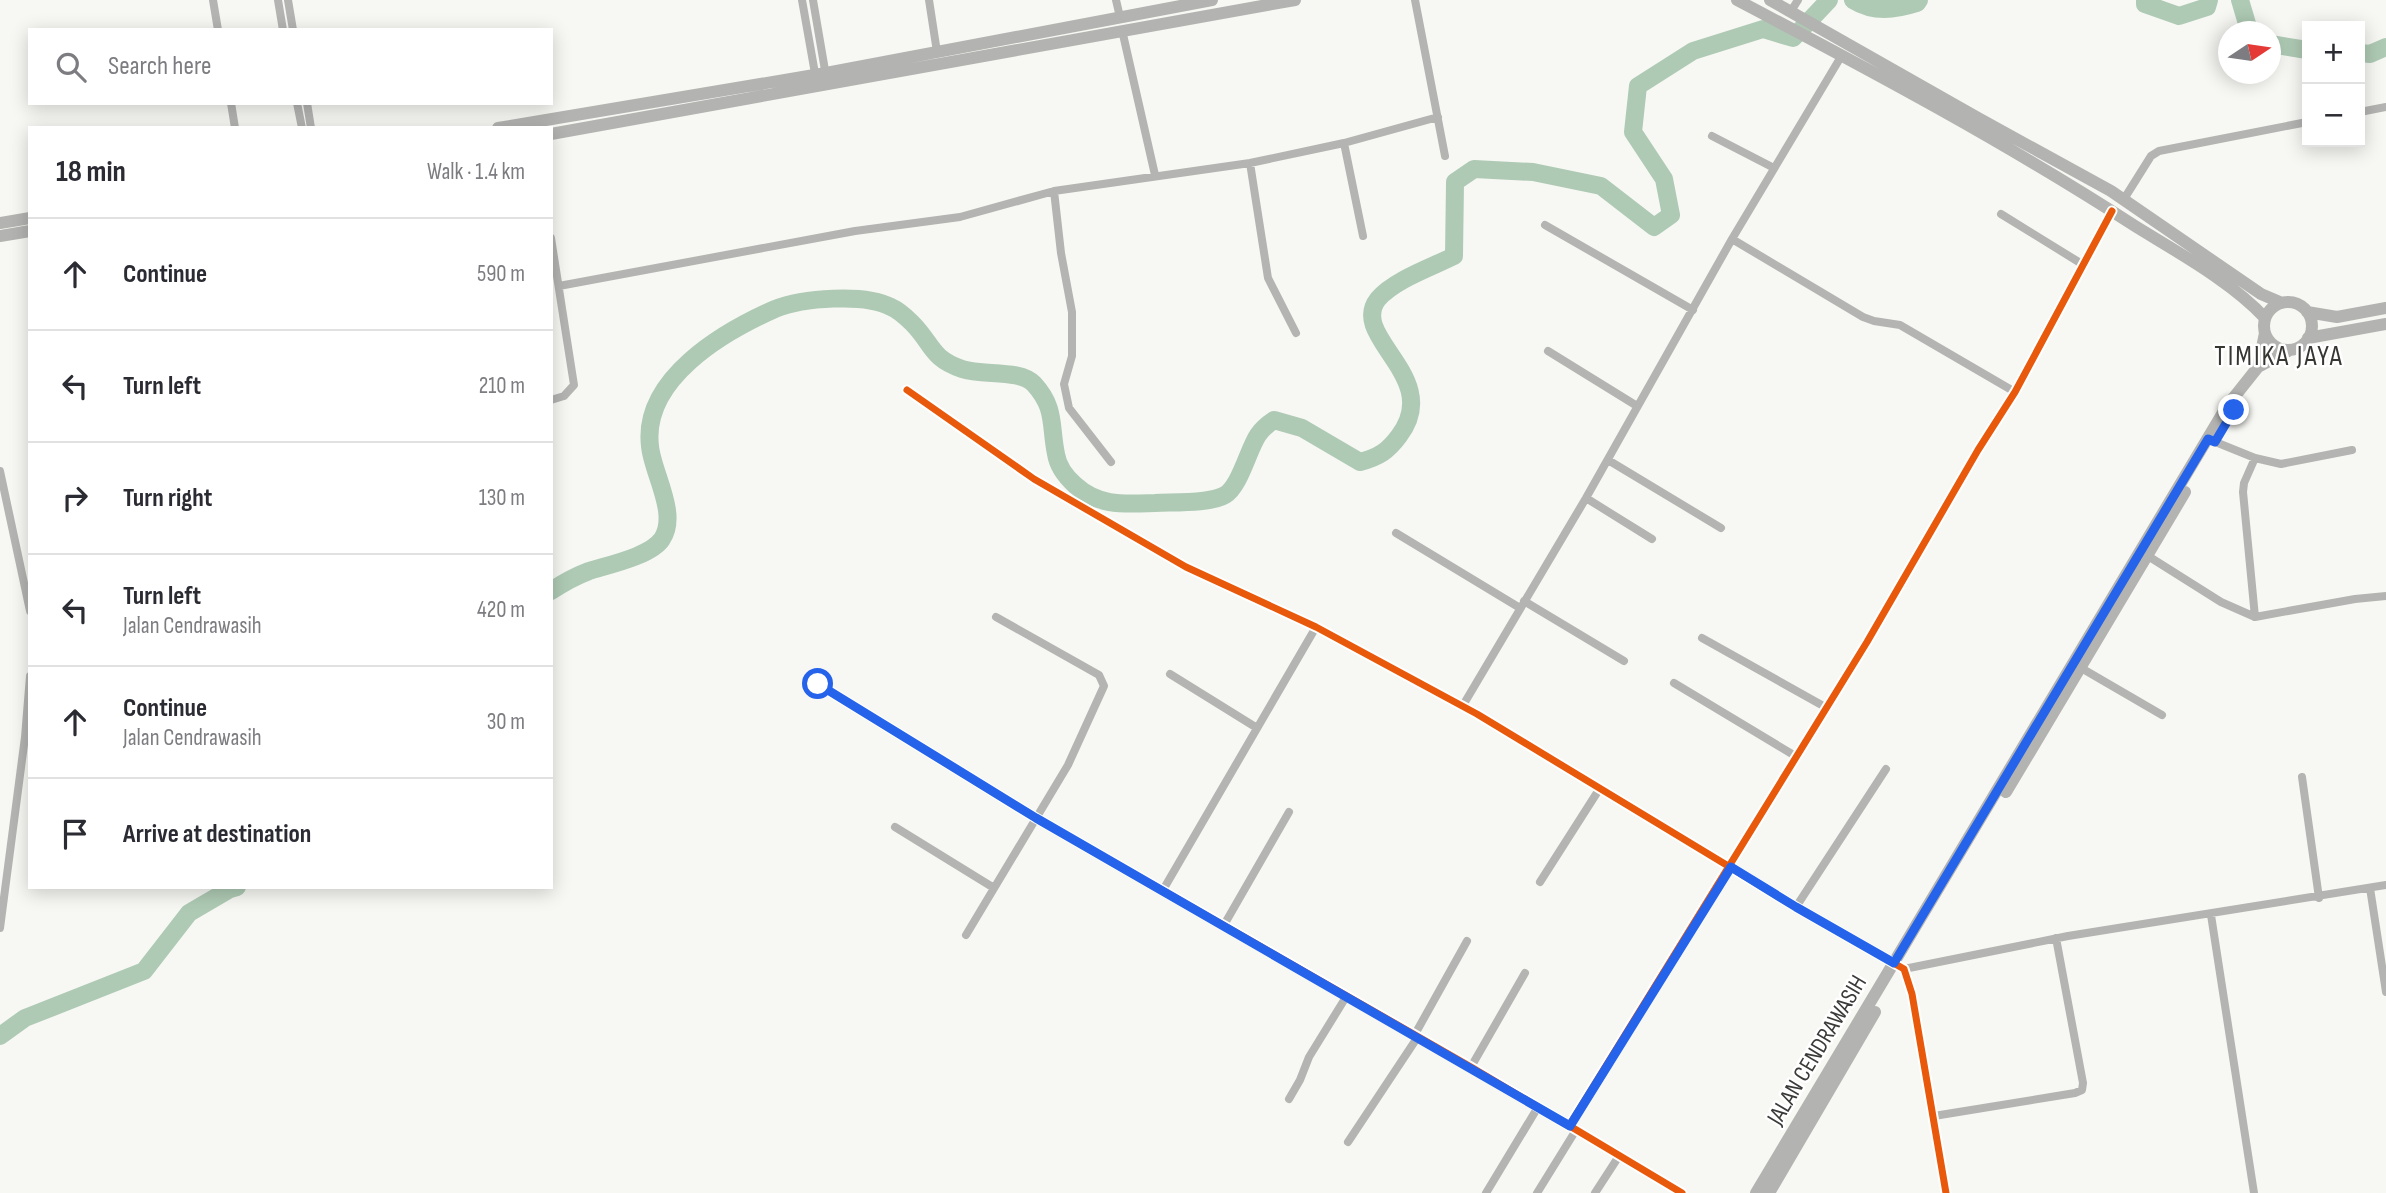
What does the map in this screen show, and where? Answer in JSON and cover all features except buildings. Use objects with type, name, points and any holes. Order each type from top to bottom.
[{"type":"street","points":[[213,0],[218,28]]},
{"type":"street","points":[[278,0],[284,28]]},
{"type":"street","points":[[288,0],[293,28]]},
{"type":"street","points":[[802,0],[821,79]]},
{"type":"street","points":[[813,0],[821,79]]},
{"type":"street","points":[[929,0],[937,52]]},
{"type":"street","points":[[1116,0],[1155,175]]},
{"type":"street","points":[[553,134],[821,79],[1121,23],[1212,0]]},
{"type":"street","points":[[511,126],[821,79],[937,52],[1121,23],[1294,0]]},
{"type":"street","points":[[1415,0],[1445,156]]},
{"type":"street","points":[[1737,0],[1752,4],[1792,29],[1814,33],[2124,199],[2262,294],[2282,303],[2298,305],[2307,312],[2337,317],[2386,309]]},
{"type":"street","points":[[1770,0],[1797,9],[1814,33],[1842,55],[2070,183],[2196,264],[2254,306],[2265,318]]},
{"type":"street","points":[[1462,706],[1608,460],[1732,239],[1842,55]]},
{"type":"street","points":[[231,105],[235,126]]},
{"type":"street","points":[[297,105],[302,126]]},
{"type":"street","points":[[307,105],[311,126]]},
{"type":"street","points":[[2365,111],[2386,107]]},
{"type":"street","points":[[559,286],[855,231],[960,217],[1054,191],[1250,163],[1344,143],[1438,117]]},
{"type":"street","points":[[2124,199],[2151,156],[2159,151],[2302,123]]},
{"type":"street","points":[[1712,136],[1774,168]]},
{"type":"street","points":[[1344,143],[1363,236]]},
{"type":"street","points":[[1250,163],[1268,278],[1296,333]]},
{"type":"street","points":[[1054,191],[1061,253],[1072,312],[1072,356],[1063,384],[1065,398],[1069,408],[1111,462]]},
{"type":"street","points":[[1538,1193],[1573,1128],[2015,392],[2112,211]]},
{"type":"street","points":[[2001,214],[2082,264]]},
{"type":"street","points":[[0,223],[28,218]]},
{"type":"street","points":[[1545,225],[1693,310]]},
{"type":"street","points":[[0,236],[28,231]]},
{"type":"street","points":[[1732,239],[1863,317],[1900,325],[2015,392]]},
{"type":"street","points":[[553,251],[574,385],[564,396],[553,399]]},
{"type":"street","points":[[2258,367],[2265,333],[2265,318],[2273,307],[2282,303]]},
{"type":"street","points":[[2258,367],[2301,346],[2308,338],[2311,322],[2307,312]]},
{"type":"street","points":[[2308,338],[2386,324]]},
{"type":"street","points":[[2265,333],[2275,346],[2290,350]]},
{"type":"street","points":[[1548,351],[1637,406]]},
{"type":"street","name":"JALAN CENDRAWASIH","points":[[1769,1193],[2211,440],[2227,406],[2258,367]]},
{"type":"street","points":[[907,390],[1034,479],[1186,567],[1316,627],[1462,706],[1796,907],[1900,966],[1912,994],[1945,1193]]},
{"type":"street","points":[[2211,440],[2255,458],[2281,464],[2352,450]]},
{"type":"street","points":[[2255,458],[2243,492],[2255,617]]},
{"type":"street","points":[[1608,460],[1721,528]]},
{"type":"street","points":[[0,471],[28,602]]},
{"type":"street","points":[[1586,498],[1652,538]]},
{"type":"street","name":"JALAN CENDRAWASIH","points":[[2078,666],[2148,556],[2160,527]]},
{"type":"street","points":[[1396,533],[1624,661]]},
{"type":"street","points":[[2148,556],[2221,602],[2255,617],[2386,596]]},
{"type":"street","points":[[966,935],[1068,765],[1105,683],[1099,675],[996,617]]},
{"type":"street","points":[[1163,890],[1316,627]]},
{"type":"street","points":[[1702,638],[1827,708]]},
{"type":"street","points":[[2078,666],[2162,715]]},
{"type":"street","points":[[1170,674],[1257,728]]},
{"type":"street","points":[[1674,683],[1797,757]]},
{"type":"street","points":[[818,684],[1036,818],[1471,1067],[1682,1193]]},
{"type":"street","points":[[0,928],[28,700]]},
{"type":"street","points":[[1796,907],[1886,769]]},
{"type":"street","points":[[2302,777],[2319,898]]},
{"type":"street","points":[[1540,881],[1600,788]]},
{"type":"street","points":[[1224,925],[1289,812]]},
{"type":"street","points":[[895,827],[994,888]]},
{"type":"street","points":[[1900,966],[2386,885]]},
{"type":"street","points":[[2370,888],[2386,992]]},
{"type":"street","points":[[2211,915],[2254,1193]]},
{"type":"street","points":[[1934,1116],[2081,1090],[2083,1083],[2056,939]]},
{"type":"street","points":[[1348,1142],[1416,1037],[1467,941]]},
{"type":"street","name":"JALAN CENDRAWASIH","points":[[1756,1193],[1900,966]]},
{"type":"street","points":[[1471,1067],[1525,973]]},
{"type":"street","points":[[1289,1099],[1309,1057],[1346,997]]},
{"type":"street","points":[[1486,1193],[1538,1107]]},
{"type":"street","points":[[1595,1193],[1619,1156]]},
{"type":"waterway","points":[[553,590],[584,573],[639,555],[662,539],[668,518],[650,446],[651,422],[659,400],[672,379],[710,345],[775,309],[801,302],[850,299],[880,303],[894,308],[905,317],[938,355],[952,365],[971,371],[1028,379],[1046,401],[1057,459],[1063,471],[1071,482],[1084,492],[1103,501],[1123,504],[1191,502],[1225,495],[1235,484],[1258,435],[1274,420],[1302,428],[1360,462],[1378,456],[1399,436],[1410,415],[1410,395],[1404,377],[1375,328],[1372,313],[1378,299],[1385,292],[1414,274],[1454,256],[1455,182],[1474,169],[1533,172],[1601,186],[1654,227],[1671,215],[1664,179],[1633,132],[1638,86],[1693,51],[1763,29],[1793,38],[1829,0]]},
{"type":"waterway","points":[[1853,0],[1877,9],[1893,9],[1917,3],[1919,0]]},
{"type":"waterway","points":[[2145,0],[2145,4],[2179,16],[2207,7],[2209,0]]},
{"type":"waterway","points":[[2240,0],[2246,21]]},
{"type":"waterway","points":[[2281,46],[2302,49]]},
{"type":"waterway","points":[[2365,54],[2386,47]]},
{"type":"waterway","points":[[0,1036],[25,1018],[144,971],[189,913],[230,889]]},
{"type":"cycle path","points":[[1569,1126],[1867,642],[1978,450],[2015,392],[2112,211]]},
{"type":"cycle path","points":[[907,390],[1034,479],[1186,567],[1316,627],[1477,714],[1796,907],[1904,969],[1912,994],[1946,1193]]},
{"type":"cycle path","points":[[818,684],[1036,818],[1471,1067],[1682,1193]]},
{"type":"district","name":"TIMIKA JAYA","points":[[2279,356]]},
{"type":"route","points":[[818,684],[1036,818],[1570,1126],[1731,867],[1894,963],[2208,439],[2215,442],[2234,410]]}]
